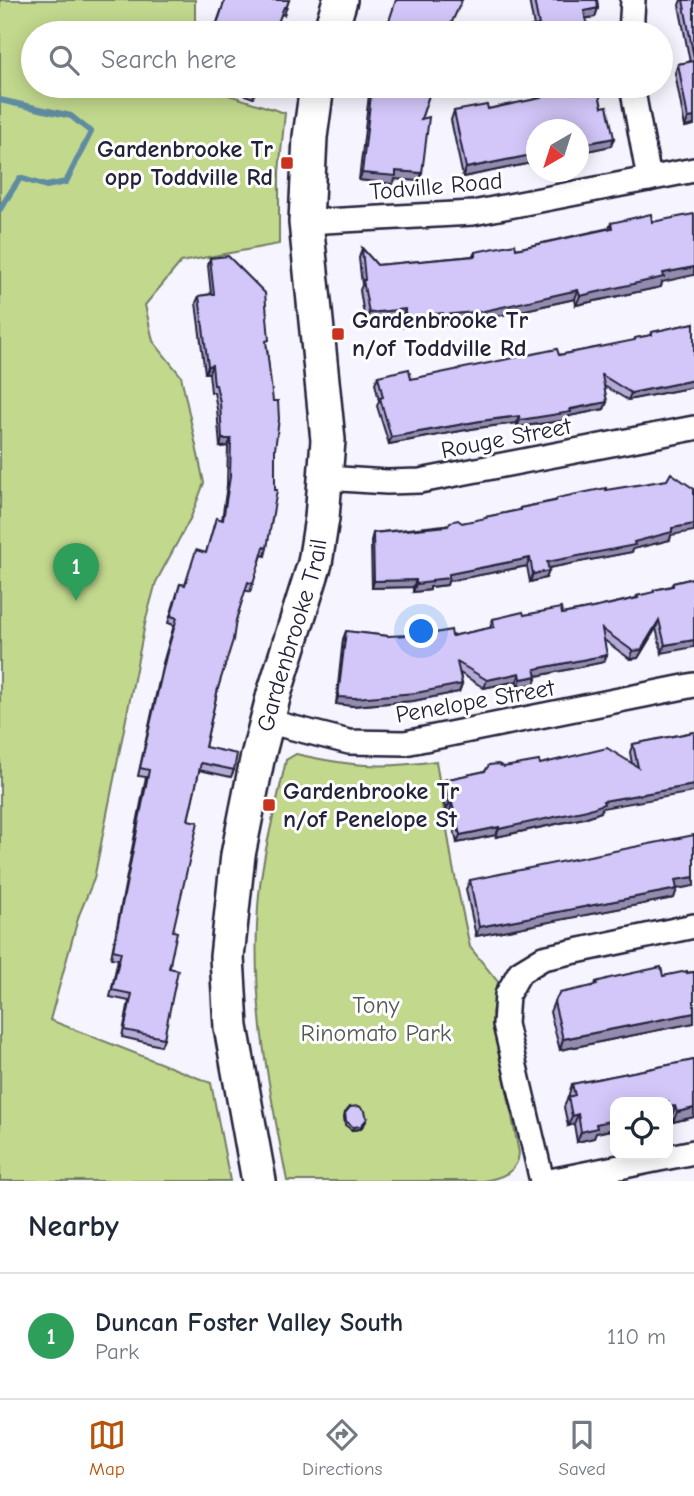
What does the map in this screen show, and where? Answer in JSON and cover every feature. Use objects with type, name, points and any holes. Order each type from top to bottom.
[{"type":"street","points":[[334,21],[340,0]]},
{"type":"street","points":[[632,21],[633,0]]},
{"type":"street","name":"Gardenbrooke Trail","points":[[258,1181],[231,1027],[227,957],[238,855],[266,721],[315,563],[322,517],[328,440],[306,222],[310,137],[315,98]]},
{"type":"street","points":[[634,98],[649,179]]},
{"type":"street","name":"Todville Road","points":[[306,222],[473,213],[694,170]]},
{"type":"street","name":"Rouge Street","points":[[326,478],[420,481],[694,428]]},
{"type":"street","name":"Penelope Street","points":[[266,721],[349,742],[405,743],[694,685]]},
{"type":"street","points":[[542,1181],[505,1024],[507,995],[520,972],[543,958],[694,926]]},
{"type":"street","points":[[550,1181],[694,1152]]},
{"type":"green space","points":[[0,0],[195,0],[195,21],[21,21],[21,98],[238,98],[285,113],[279,172],[279,244],[181,262],[145,305],[153,341],[181,376],[204,483],[191,517],[156,582],[146,619],[94,879],[79,915],[50,1020],[211,1083],[230,1181],[0,1181]]},
{"type":"green space","name":"Tony Rinomato Park","points":[[296,754],[366,765],[436,761],[453,867],[470,947],[498,982],[492,1013],[519,1153],[512,1170],[502,1176],[483,1181],[287,1181],[263,1045],[256,943],[262,870],[269,833],[286,760]]},
{"type":"building","points":[[225,0],[289,0],[279,21],[218,21]]},
{"type":"building","points":[[396,0],[462,0],[452,21],[389,21]]},
{"type":"building","points":[[534,0],[597,0],[598,8],[584,11],[586,21],[538,21]]},
{"type":"building","points":[[683,0],[694,0],[694,58]]},
{"type":"building","points":[[694,61],[694,117],[688,118],[678,64]]},
{"type":"building","points":[[371,98],[428,98],[421,119],[429,117],[422,173],[396,171],[396,176],[362,173]]},
{"type":"building","points":[[541,98],[600,98],[602,107],[607,106],[614,138],[589,143],[589,119],[526,119],[526,156],[466,168],[454,111],[487,105],[488,109]]},
{"type":"building","points":[[651,214],[652,222],[694,214],[694,267],[663,273],[664,277],[580,296],[578,290],[484,311],[406,317],[405,309],[369,313],[363,280],[362,248],[377,265],[475,256],[475,252],[515,244],[516,249],[612,228],[611,223]]},
{"type":"building","points":[[228,256],[265,293],[269,340],[266,341],[273,401],[278,401],[279,419],[275,449],[277,490],[267,548],[264,547],[253,584],[248,582],[236,620],[205,747],[237,754],[234,770],[201,763],[188,820],[198,822],[173,931],[177,932],[169,968],[178,970],[164,1038],[124,1030],[132,994],[112,990],[121,952],[113,950],[149,770],[140,768],[177,618],[171,616],[180,584],[185,585],[196,550],[206,553],[216,518],[223,520],[230,477],[231,439],[222,439],[220,402],[214,385],[212,365],[208,366],[199,296],[214,294],[210,258]]},
{"type":"building","points":[[694,323],[694,380],[631,393],[602,375],[607,402],[570,409],[571,412],[520,420],[519,416],[480,421],[391,437],[380,398],[383,397],[378,376],[409,369],[411,379],[557,349],[559,355],[635,340],[652,335],[652,332]]},
{"type":"building","points":[[671,473],[694,489],[694,524],[672,528],[672,532],[634,542],[635,545],[547,562],[549,571],[533,574],[530,558],[449,574],[449,578],[432,582],[416,584],[416,580],[374,581],[373,533],[448,526],[450,522],[458,520],[462,523],[486,518],[556,501],[557,498],[667,480]]},
{"type":"building","points":[[694,578],[694,640],[665,645],[659,620],[641,650],[633,651],[602,629],[607,655],[535,669],[537,676],[521,679],[520,673],[487,680],[457,662],[462,684],[416,693],[338,697],[346,631],[388,636],[451,630],[452,636],[494,627],[493,619],[523,612],[524,615],[561,608],[562,614],[598,607],[638,598],[637,596],[654,590],[673,586],[673,583]]},
{"type":"building","points":[[694,732],[694,785],[603,801],[604,804],[587,810],[460,835],[444,780],[485,771],[489,765],[498,764],[504,767],[539,761],[540,764],[607,748],[638,767],[633,744]]},
{"type":"building","points":[[694,835],[694,877],[675,880],[677,889],[479,927],[470,880]]},
{"type":"building","points":[[661,967],[663,976],[694,972],[694,1013],[563,1039],[554,1002],[560,993]]},
{"type":"building","points":[[694,1060],[694,1108],[677,1112],[673,1106],[673,1097],[610,1097],[610,1121],[596,1124],[597,1128],[581,1132],[578,1114],[572,1116],[568,1097],[575,1095],[572,1084]]},
{"type":"building","points":[[359,1106],[365,1111],[367,1119],[361,1126],[353,1127],[346,1121],[345,1113],[350,1107]]},
{"type":"waterway","points":[[0,100],[71,116],[91,132],[66,182],[46,186],[20,178],[0,209]]},
{"type":"place","name":"Gardenbrooke Tr opp Toddville Rd","points":[[287,163]]},
{"type":"place","name":"Gardenbrooke Tr n/of Toddville Rd","points":[[338,334]]},
{"type":"place","name":"Duncan Foster Valley South","points":[[76,601]]},
{"type":"place","name":"Gardenbrooke Tr n/of Penelope St","points":[[269,805]]}]
